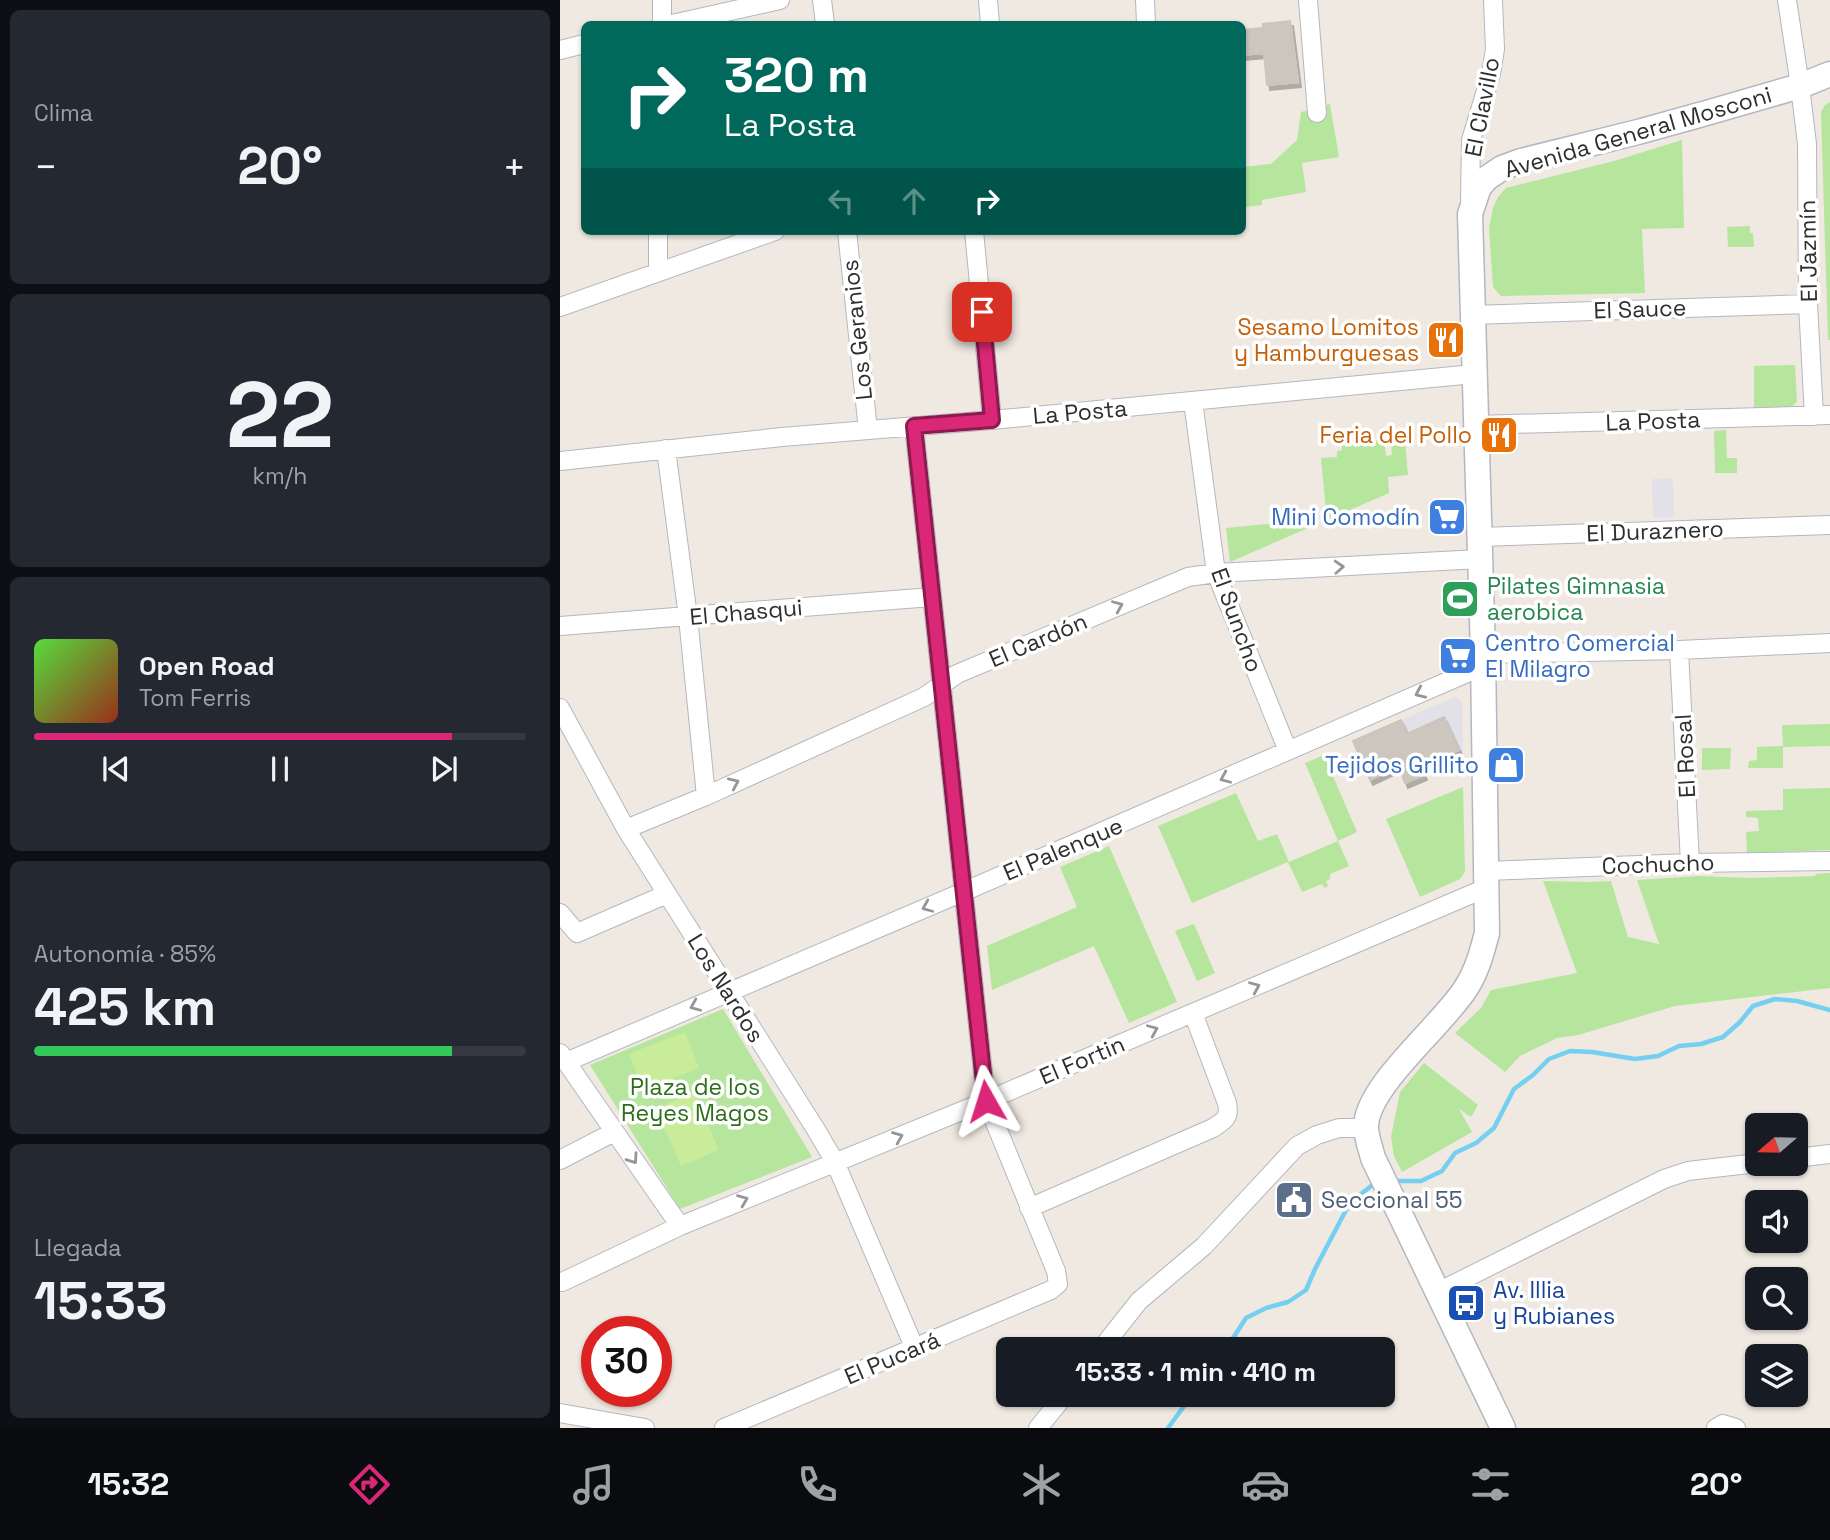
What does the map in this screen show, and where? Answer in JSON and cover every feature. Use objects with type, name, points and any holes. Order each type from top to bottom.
[{"type":"main road","name":"Avenida General Mosconi","points":[[1470,215],[1479,187],[1502,168],[1800,86],[1830,74]]},
{"type":"main road","points":[[1470,215],[1483,660],[1487,933],[1479,962],[1466,988],[1378,1092],[1369,1111],[1366,1128],[1373,1158],[1503,1428]]},
{"type":"street","points":[[662,0],[662,21]]},
{"type":"street","points":[[686,21],[780,0]]},
{"type":"street","points":[[822,0],[825,21]]},
{"type":"street","points":[[988,0],[990,21]]},
{"type":"street","points":[[1144,0],[1146,21]]},
{"type":"street","points":[[1308,0],[1317,113]]},
{"type":"street","name":"El Clavillo","points":[[1470,215],[1471,140],[1491,74],[1494,49],[1493,0]]},
{"type":"street","name":"El Jazmín","points":[[1787,0],[1807,144],[1808,304],[1822,416]]},
{"type":"street","points":[[560,50],[581,45]]},
{"type":"street","points":[[658,272],[659,235]]},
{"type":"street","points":[[560,307],[764,235]]},
{"type":"street","name":"Los Geranios","points":[[847,235],[868,430]]},
{"type":"street","points":[[974,235],[992,420]]},
{"type":"street","name":"El Sauce","points":[[1472,315],[1808,304]]},
{"type":"street","name":"La Posta","points":[[560,461],[1474,374]]},
{"type":"street","name":"El Suncho","points":[[1193,401],[1216,573],[1288,751]]},
{"type":"street","name":"La Posta","points":[[1476,425],[1822,416]]},
{"type":"street","points":[[914,426],[986,1101],[1029,1208],[1213,1128],[1225,1120],[1227,1103],[1193,1013]]},
{"type":"street","points":[[666,449],[688,617],[706,796]]},
{"type":"street","name":"El Duraznero","points":[[1479,548],[1830,525]]},
{"type":"street","name":"El Cardón","points":[[626,829],[706,796],[924,697],[957,674],[1188,577],[1479,548]]},
{"type":"street","name":"El Chasqui","points":[[560,626],[932,597]]},
{"type":"street","points":[[1483,660],[1830,643]]},
{"type":"street","name":"El Rosal","points":[[1679,650],[1690,863]]},
{"type":"street","name":"El Palenque","points":[[563,1058],[728,992],[963,892],[1288,751],[1483,660]]},
{"type":"street","name":"Los Nardos","points":[[560,708],[626,829],[835,1163],[915,1349]]},
{"type":"street","name":"Cochucho","points":[[1486,879],[1690,863],[1830,861]]},
{"type":"street","name":"El Fortin","points":[[562,1282],[680,1226],[1193,1013],[1486,879]]},
{"type":"street","points":[[560,913],[578,933],[667,894]]},
{"type":"street","points":[[563,1058],[680,1226]]},
{"type":"street","points":[[1110,1337],[1139,1301],[1204,1246],[1297,1146],[1317,1135],[1339,1128],[1366,1128]]},
{"type":"street","points":[[560,1160],[614,1132]]},
{"type":"street","points":[[1808,1157],[1830,1154]]},
{"type":"street","points":[[1438,1292],[1664,1179],[1688,1171],[1745,1164]]},
{"type":"street","name":"El Pucará","points":[[724,1428],[1051,1290],[1058,1284],[1056,1271],[1029,1208]]},
{"type":"street","points":[[1038,1428],[1055,1407]]},
{"type":"street","points":[[560,1413],[645,1428]]},
{"type":"street","points":[[1716,1428],[1723,1424],[1736,1428]]},
{"type":"shaded area","points":[[1673,478],[1674,517],[1653,518],[1652,479]]},
{"type":"shaded area","points":[[1455,697],[1462,702],[1463,759],[1424,775],[1418,758],[1459,749],[1444,718],[1411,743],[1401,720]]},
{"type":"green space","points":[[1830,102],[1830,340],[1828,340],[1821,112]]},
{"type":"green space","points":[[1330,104],[1339,157],[1302,163],[1306,192],[1262,200],[1262,205],[1246,207],[1246,167],[1271,164],[1297,140],[1301,112]]},
{"type":"green space","points":[[1682,140],[1684,228],[1642,229],[1645,293],[1501,296],[1493,287],[1489,228],[1493,208],[1506,188],[1614,161]]},
{"type":"green space","points":[[1750,226],[1754,247],[1728,247],[1727,227]]},
{"type":"green space","points":[[1795,365],[1797,402],[1791,407],[1754,408],[1754,366]]},
{"type":"green space","points":[[1726,430],[1727,458],[1737,458],[1737,473],[1715,473],[1714,431]]},
{"type":"green space","points":[[1362,437],[1363,442],[1384,439],[1386,456],[1392,455],[1391,444],[1405,442],[1408,475],[1388,477],[1389,493],[1327,520],[1321,458],[1337,457],[1337,451],[1342,450],[1341,439]]},
{"type":"green space","points":[[1307,520],[1308,528],[1230,562],[1226,528]]},
{"type":"green space","points":[[1830,724],[1830,746],[1783,747],[1783,768],[1748,768],[1749,761],[1757,760],[1757,747],[1783,746],[1782,725]]},
{"type":"green space","points":[[1702,748],[1731,748],[1730,769],[1702,770]]},
{"type":"green space","points":[[1324,755],[1357,832],[1338,841],[1305,763]]},
{"type":"green space","points":[[1463,787],[1465,872],[1460,879],[1420,897],[1386,819]]},
{"type":"green space","points":[[1830,788],[1830,850],[1747,853],[1746,832],[1759,831],[1758,818],[1746,817],[1746,811],[1783,810],[1783,789]]},
{"type":"green space","points":[[1236,793],[1258,841],[1277,834],[1289,862],[1338,841],[1349,866],[1330,874],[1330,879],[1326,881],[1328,886],[1325,888],[1322,884],[1302,892],[1288,862],[1192,903],[1158,826]]},
{"type":"green space","points":[[1109,846],[1177,1002],[1129,1023],[1094,946],[992,990],[987,946],[1077,907],[1060,867]]},
{"type":"green space","points":[[1830,873],[1830,988],[1675,1006],[1578,1035],[1557,1038],[1520,1056],[1505,1072],[1455,1033],[1481,1008],[1491,990],[1577,973],[1543,881],[1611,881],[1628,937],[1659,944],[1637,880],[1698,876],[1815,876]]},
{"type":"green space","points":[[1194,924],[1215,973],[1197,981],[1175,931]]},
{"type":"green space","name":"Plaza de los Reyes Magos","points":[[723,1009],[812,1157],[680,1209],[590,1065]]},
{"type":"green space","points":[[685,1032],[699,1068],[643,1090],[629,1054]]},
{"type":"green space","points":[[1424,1063],[1478,1105],[1471,1117],[1459,1109],[1472,1132],[1402,1172],[1394,1156],[1391,1137],[1400,1092]]},
{"type":"green space","points":[[694,1092],[719,1150],[681,1166],[656,1109]]},
{"type":"building","points":[[1290,21],[1298,82],[1267,85],[1264,53],[1246,55],[1246,30],[1263,28],[1263,24]]},
{"type":"building","points":[[1444,717],[1459,750],[1421,767],[1424,775],[1405,783],[1399,766],[1370,780],[1353,741],[1401,720],[1407,734]]},
{"type":"waterway","points":[[1394,1181],[1421,1181],[1442,1171],[1455,1153],[1476,1143],[1494,1128],[1514,1089],[1549,1059],[1570,1051],[1635,1059],[1658,1056],[1679,1046],[1701,1044],[1723,1037],[1753,1006],[1775,999],[1797,1001],[1830,1010]]},
{"type":"waterway","points":[[1234,1337],[1246,1318],[1266,1308],[1288,1302],[1306,1290],[1346,1210],[1375,1183]]},
{"type":"waterway","points":[[1168,1428],[1183,1407]]},
{"type":"place","name":"Sesamo Lomitos y Hamburguesas","points":[[1446,340]]},
{"type":"place","name":"Feria del Pollo","points":[[1499,435]]},
{"type":"place","name":"Mini Comodín","points":[[1447,517]]},
{"type":"place","name":"Pilates Gimnasia aerobica","points":[[1460,599]]},
{"type":"place","name":"Centro Comercial El Milagro","points":[[1458,656]]},
{"type":"place","name":"Tejidos Grillito","points":[[1506,765]]},
{"type":"place","name":"Seccional 55","points":[[1294,1200]]},
{"type":"place","name":"Av. Illia y Rubianes","points":[[1466,1303]]},
{"type":"route","points":[[982,312],[992,420],[914,426],[986,1101]]}]
